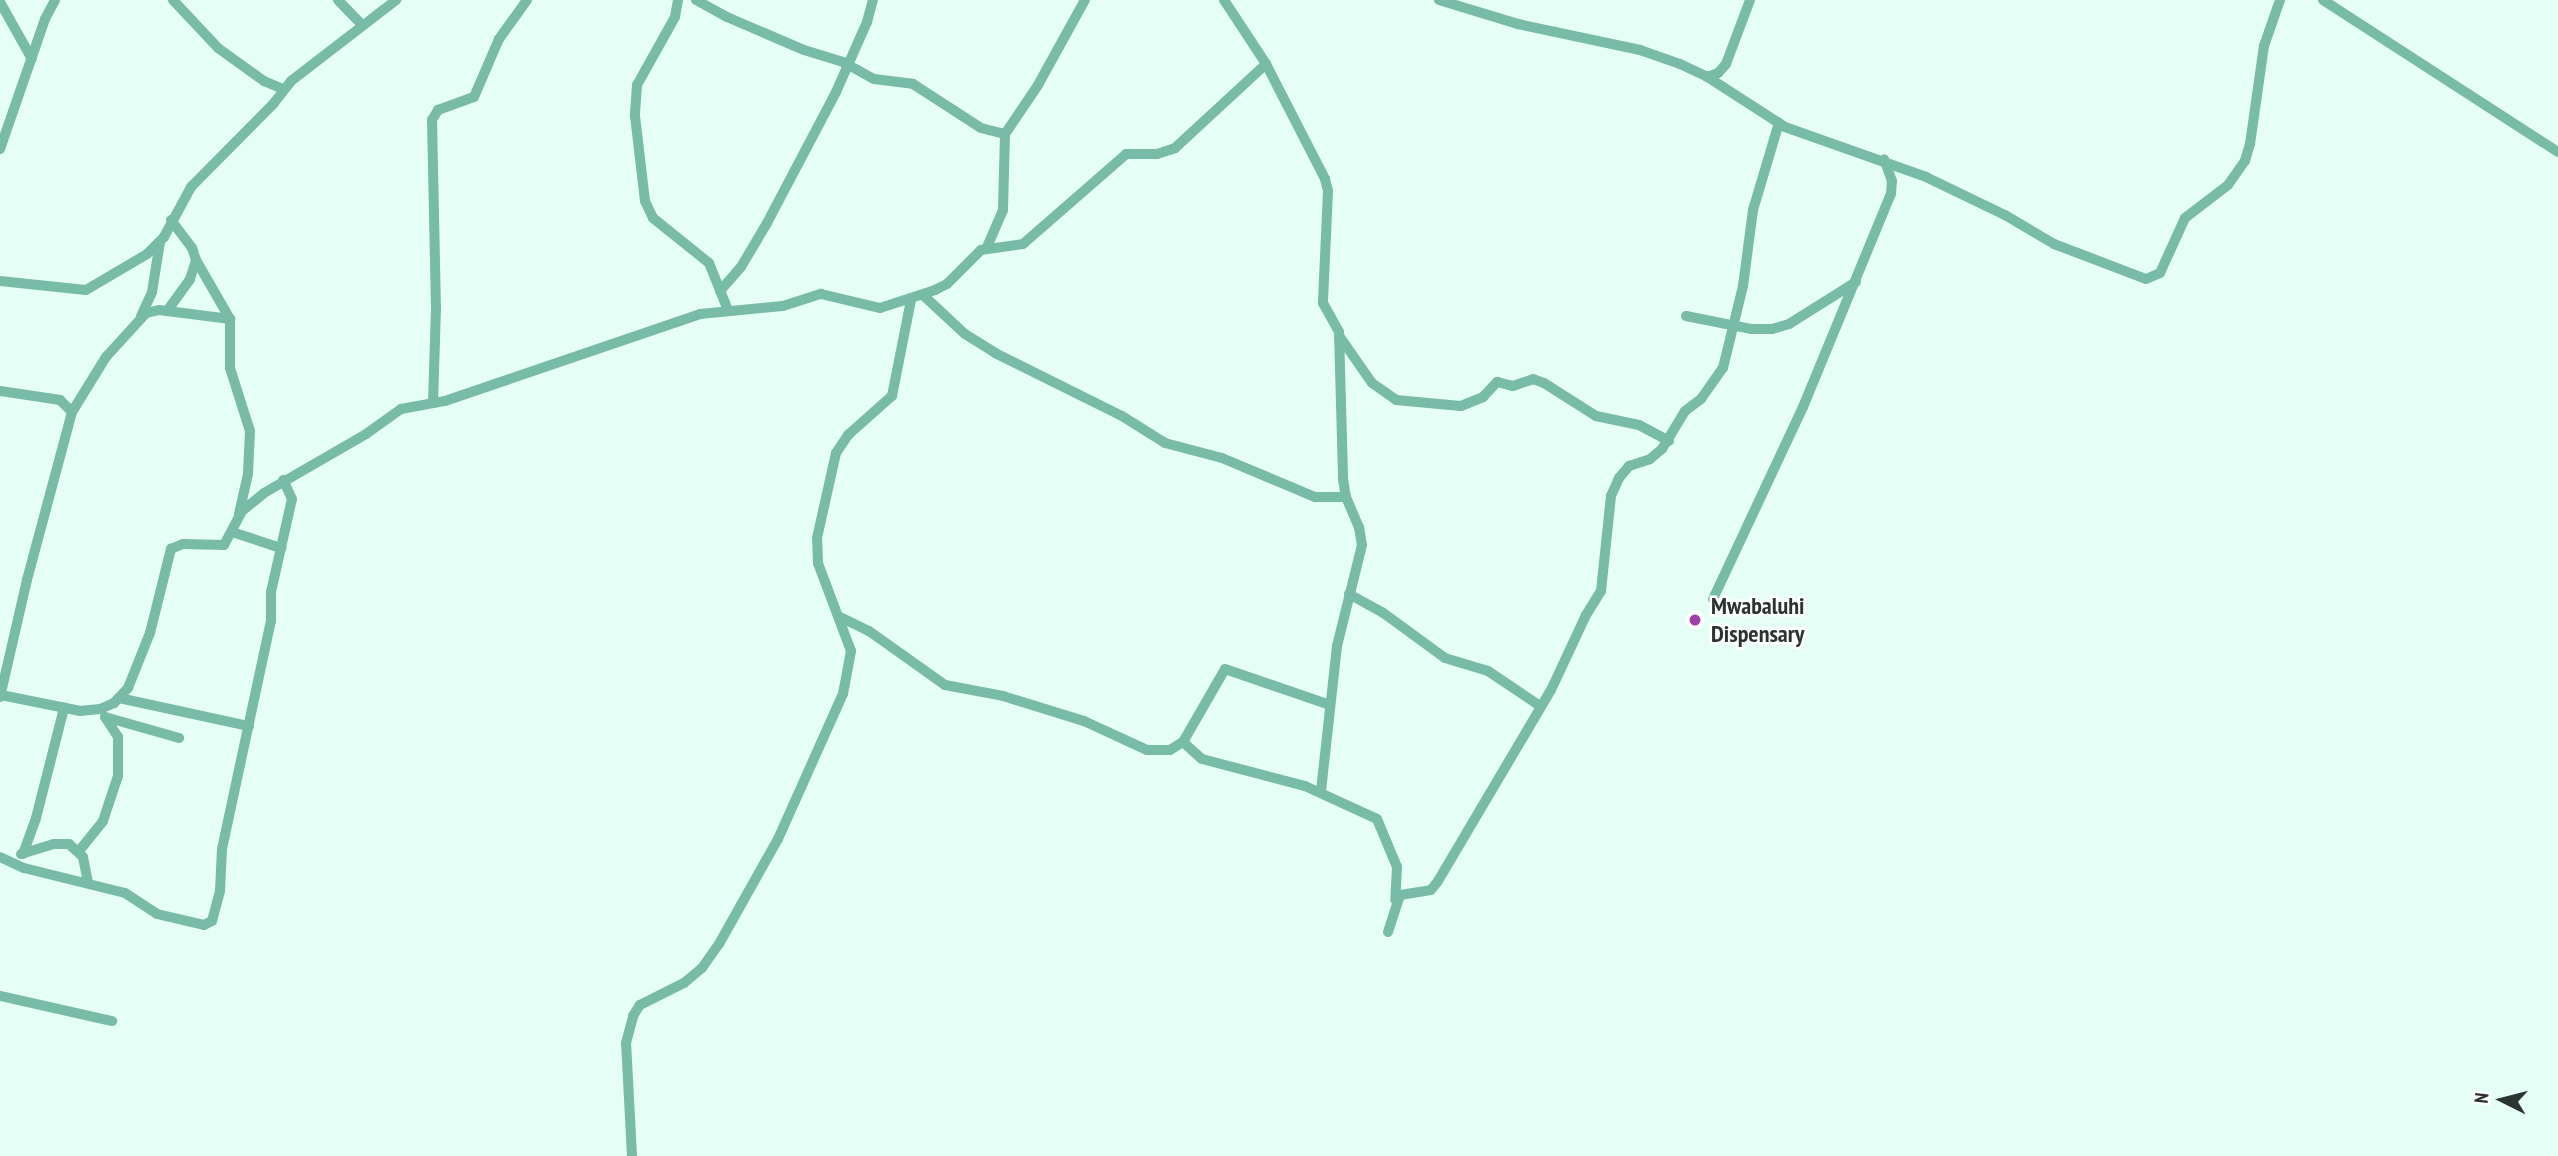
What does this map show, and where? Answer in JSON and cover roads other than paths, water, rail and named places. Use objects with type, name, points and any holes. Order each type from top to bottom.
[{"type":"street","points":[[1,141],[45,19],[55,0]]},
{"type":"street","points":[[173,0],[218,48],[264,80],[284,89]]},
{"type":"street","points":[[338,0],[362,25]]},
{"type":"street","points":[[179,738],[89,712],[0,696],[27,580],[72,412],[106,357],[140,318],[152,292],[160,242],[191,187],[270,108],[284,89],[396,0]]},
{"type":"street","points":[[433,403],[436,310],[432,120],[438,110],[474,97],[499,39],[527,0]]},
{"type":"street","points":[[678,0],[675,17],[641,75],[636,92],[635,116],[645,201],[653,218],[705,258],[728,310]]},
{"type":"street","points":[[696,0],[791,45],[850,65],[874,79],[913,84],[981,128],[1005,134]]},
{"type":"street","points":[[720,291],[741,267],[767,223],[850,65],[873,0]]},
{"type":"street","points":[[237,520],[245,508],[284,480],[366,434],[401,409],[433,403],[584,355],[700,314],[783,306],[821,294],[880,308],[911,300],[947,284],[987,247],[1003,210],[1005,134],[1038,85],[1085,0]]},
{"type":"street","points":[[1224,0],[1266,64],[1327,186],[1322,299],[1340,337],[1372,383],[1396,400],[1461,406],[1483,397],[1497,382],[1513,386],[1533,379],[1595,416],[1631,423],[1669,441]]},
{"type":"street","points":[[1440,0],[1518,24],[1640,50],[1707,77],[1779,123],[1884,159],[2005,215],[2054,244],[2137,278],[2152,277],[2166,265],[2185,218],[2228,186],[2245,161],[2250,144],[2264,46],[2280,0]]},
{"type":"street","points":[[1707,77],[1718,73],[1727,64],[1750,0]]},
{"type":"street","points":[[2323,0],[2558,152]]},
{"type":"street","points":[[0,2],[32,60]]},
{"type":"street","points":[[987,247],[1023,244],[1126,154],[1157,154],[1175,148],[1266,64]]},
{"type":"street","points":[[1395,903],[1404,892],[1435,887],[1551,690],[1586,615],[1601,591],[1614,489],[1625,470],[1650,459],[1669,441],[1685,411],[1704,396],[1723,368],[1734,326],[1753,210],[1779,123]]},
{"type":"street","points":[[1713,599],[1803,407],[1891,194],[1892,181],[1884,159]]},
{"type":"street","points":[[89,712],[119,698],[132,680],[150,633],[171,549],[183,544],[220,547],[232,532],[237,520],[248,474],[250,431],[230,368],[230,319],[196,260],[192,248],[171,220]]},
{"type":"street","points":[[0,281],[86,290],[147,254],[160,242]]},
{"type":"street","points":[[167,311],[190,279],[196,260]]},
{"type":"street","points":[[1686,316],[1751,329],[1779,327],[1856,282]]},
{"type":"street","points":[[923,295],[965,334],[995,353],[1122,416],[1165,443],[1222,458],[1315,497],[1346,497]]},
{"type":"street","points":[[632,1156],[626,1043],[633,1016],[640,1004],[684,983],[702,968],[719,944],[778,839],[844,694],[851,651],[816,551],[833,461],[848,436],[892,396],[911,300]]},
{"type":"street","points":[[140,318],[152,311],[167,311],[230,319]]},
{"type":"street","points":[[1321,792],[1336,646],[1361,537],[1346,497],[1340,337]]},
{"type":"street","points":[[0,391],[60,400],[66,403],[72,412]]},
{"type":"street","points":[[1,857],[22,867],[125,893],[158,914],[209,924],[219,900],[222,849],[271,621],[271,592],[292,497],[284,480]]},
{"type":"street","points":[[232,532],[281,548]]},
{"type":"street","points":[[1349,594],[1382,612],[1445,658],[1494,674],[1540,706]]},
{"type":"street","points":[[840,617],[869,631],[945,685],[1003,696],[1084,721],[1147,750],[1170,750],[1182,742],[1225,669],[1330,705]]},
{"type":"street","points":[[119,698],[249,726]]},
{"type":"street","points":[[23,854],[36,818],[64,708]]},
{"type":"street","points":[[79,851],[103,821],[118,776],[118,737],[105,718]]},
{"type":"street","points":[[1182,742],[1202,759],[1321,792],[1381,822],[1397,867],[1395,903],[1388,932]]},
{"type":"street","points":[[1,857],[64,843],[79,851],[88,883]]},
{"type":"street","points":[[0,996],[112,1021]]},
{"type":"place","name":"Mwabaluhi Dispensary","points":[[1695,620]]}]
